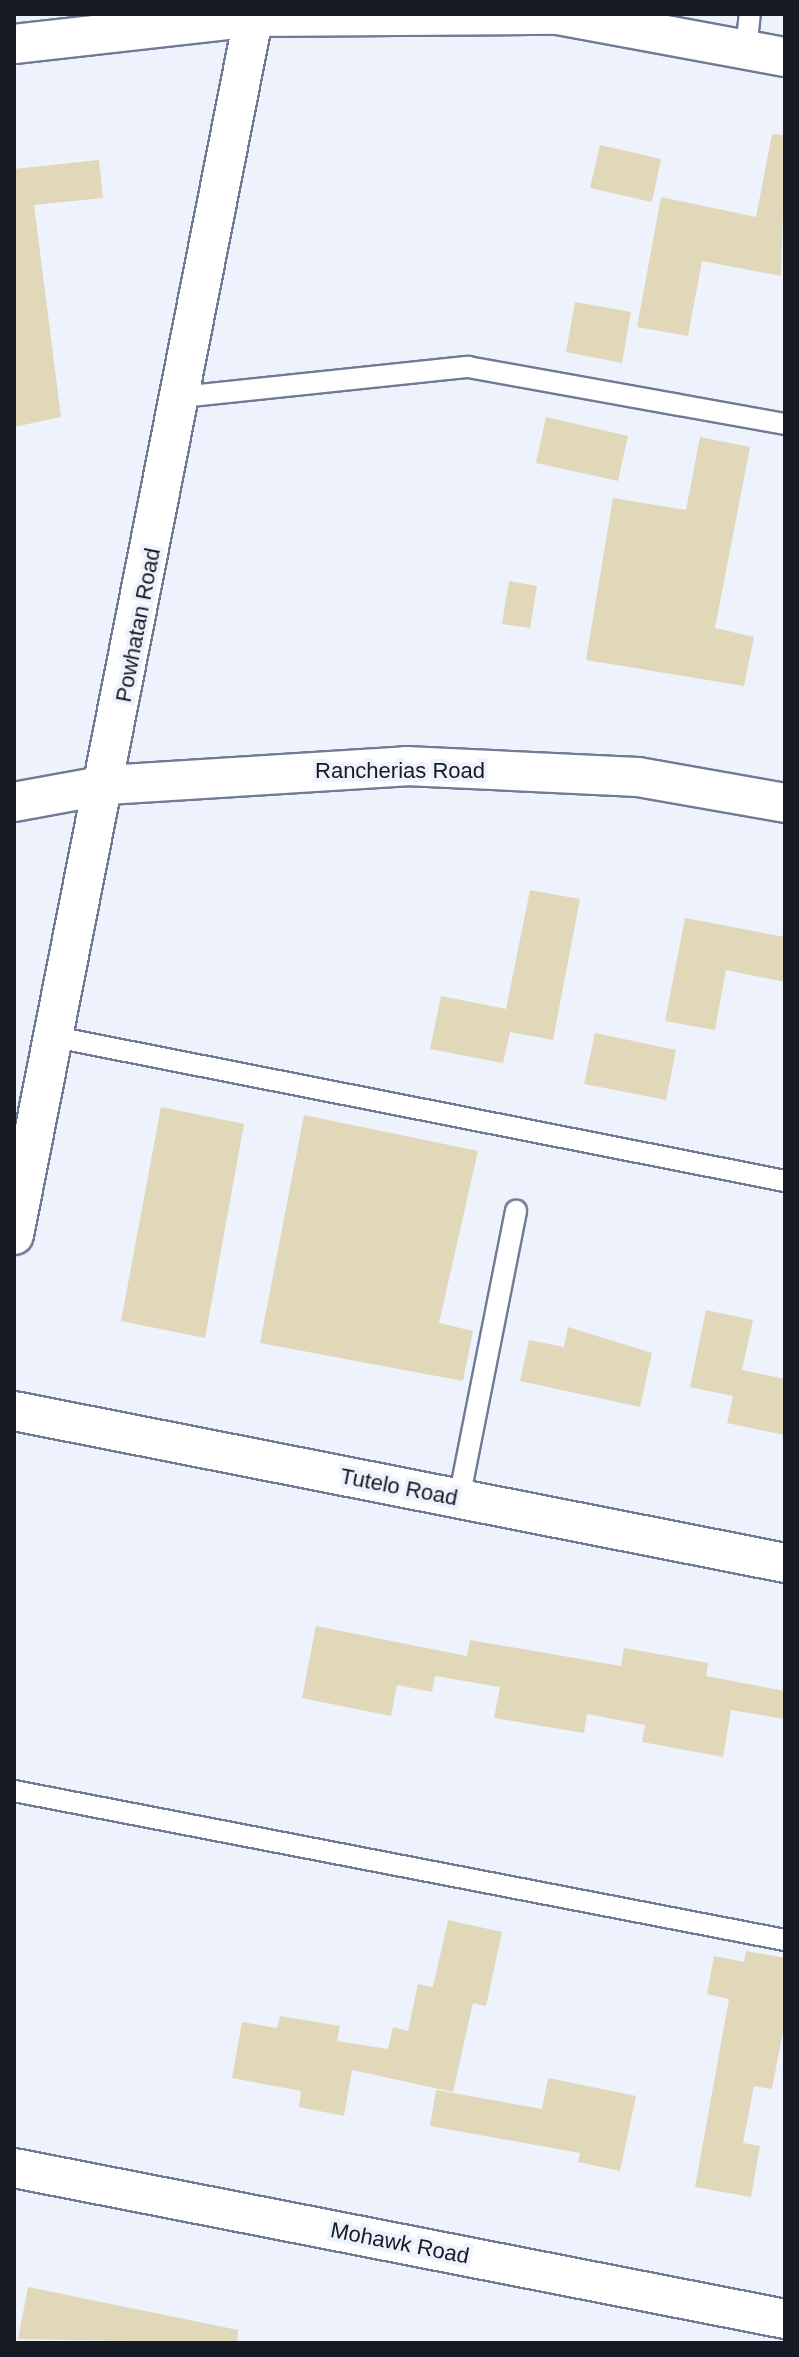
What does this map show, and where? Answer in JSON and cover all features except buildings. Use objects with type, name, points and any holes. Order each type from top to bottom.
[{"type":"street","points":[[14,44],[254,16],[558,15],[748,32],[785,57]]},
{"type":"street","name":"Powhatan Road","points":[[14,1235],[21,1162],[55,1037],[107,785],[254,16]]},
{"type":"street","name":"Rancherias Road","points":[[14,802],[107,785],[406,766],[638,777],[785,803]]},
{"type":"street","name":"Tutelo Road","points":[[14,1411],[785,1563]]},
{"type":"street","name":"Mohawk Road","points":[[14,2168],[785,2319]]},
{"type":"lane","points":[[181,397],[468,367],[785,424]]},
{"type":"lane","points":[[55,1037],[785,1181]]},
{"type":"lane","points":[[459,1499],[516,1211]]},
{"type":"lane","points":[[14,1791],[785,1940]]}]
